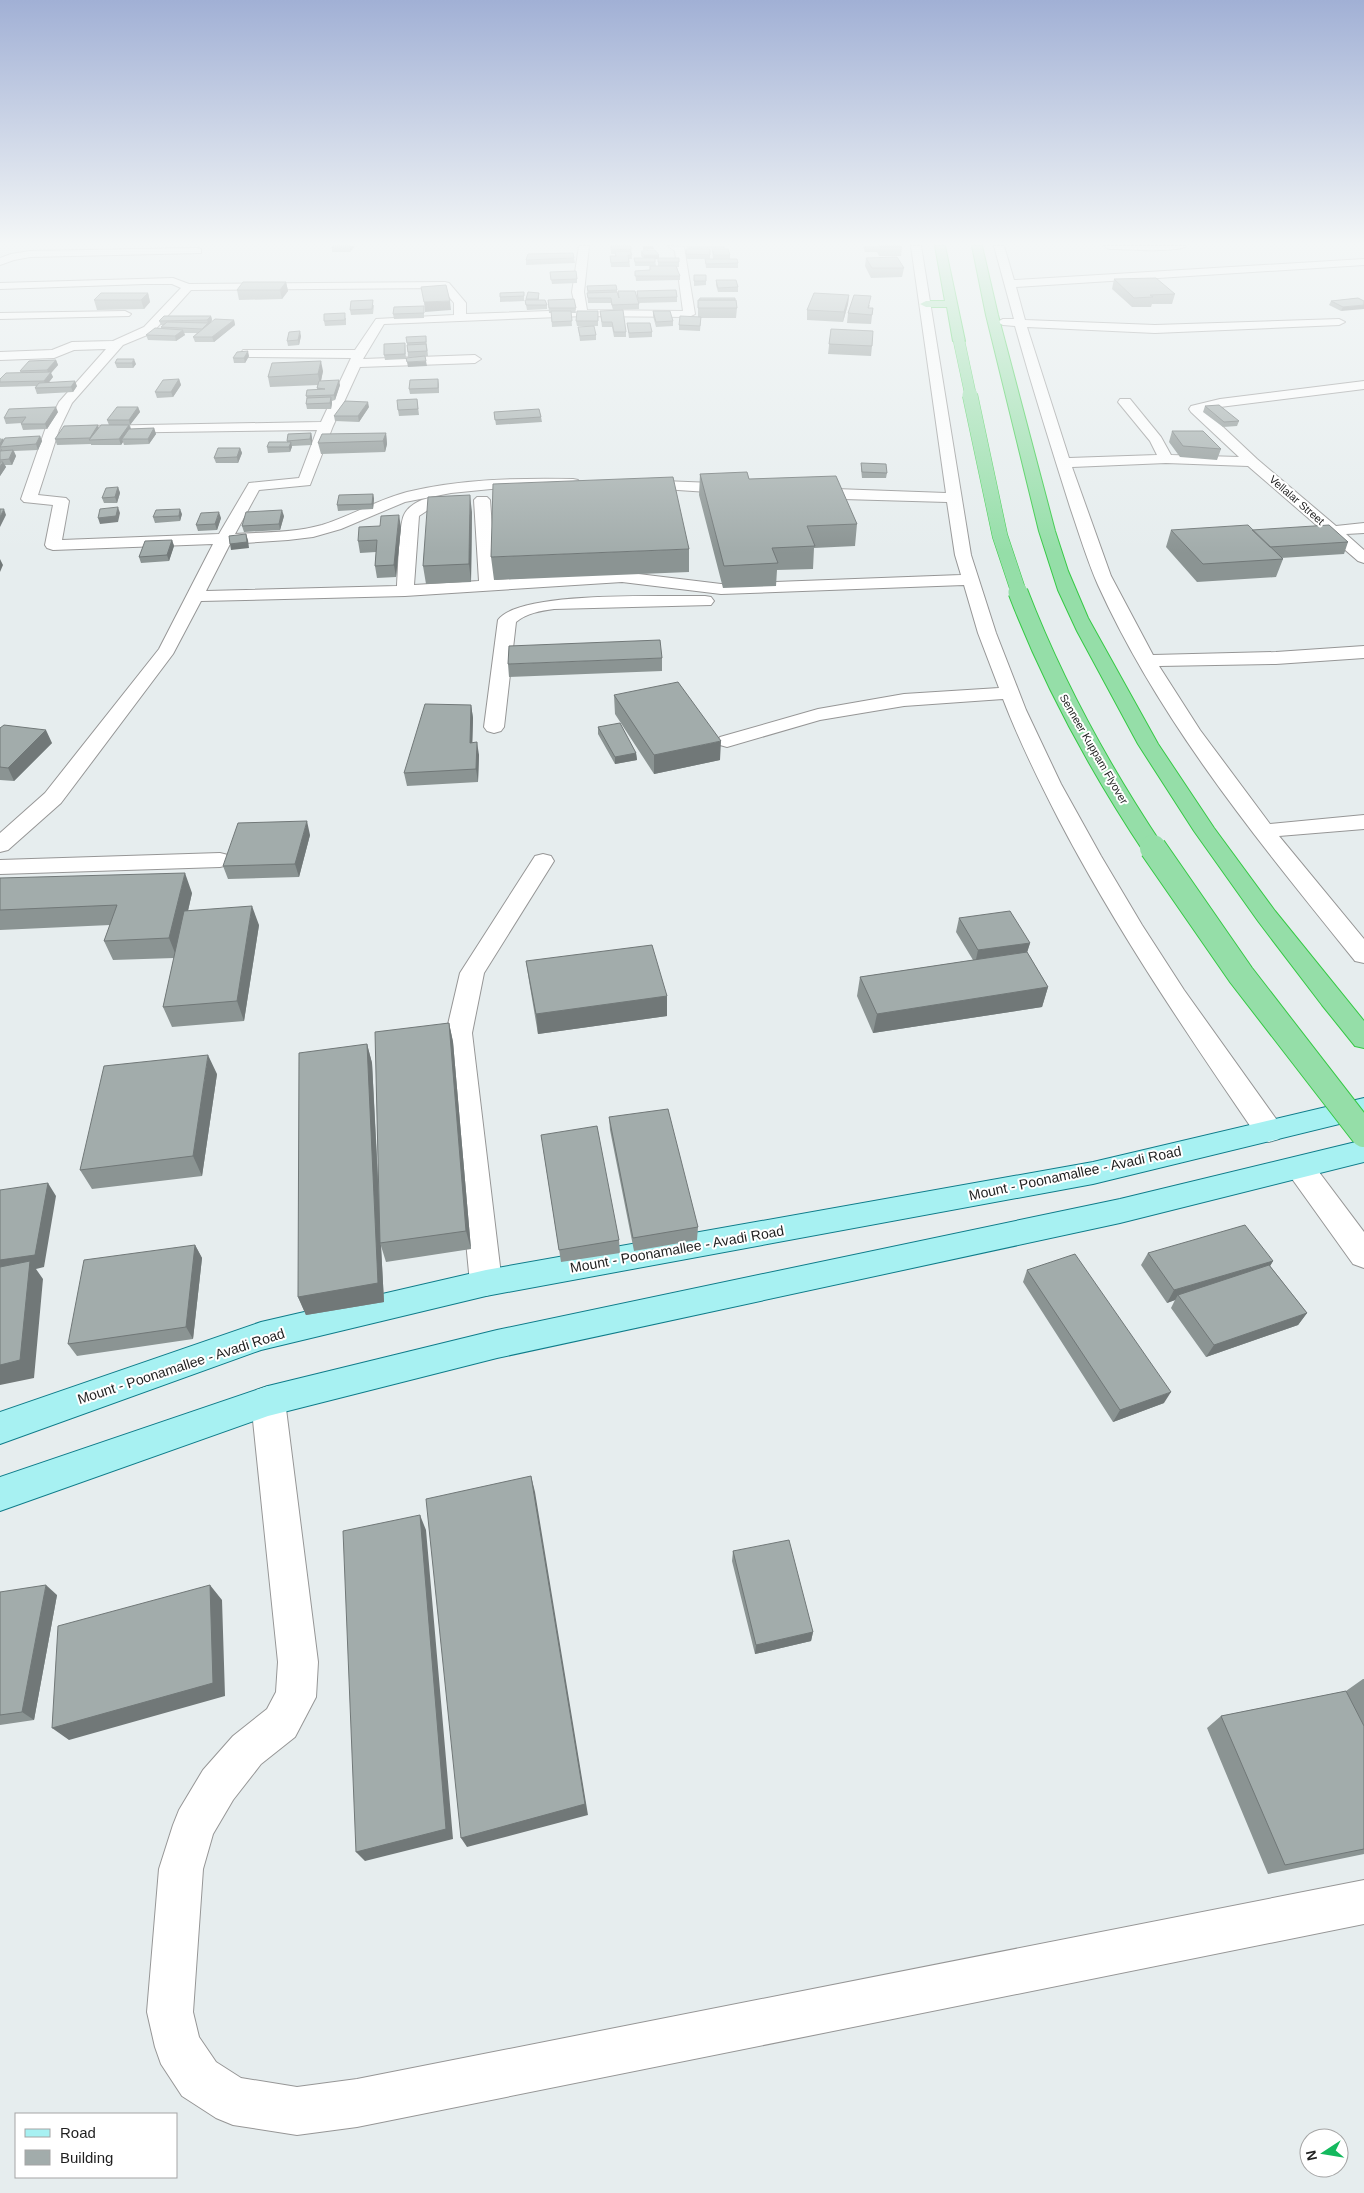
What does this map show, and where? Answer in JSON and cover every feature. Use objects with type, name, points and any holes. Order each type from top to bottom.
[{"type":"highway","name":"Senneer Kuppam Flyover","points":[[960,348],[997,523],[1010,570],[1040,645],[1067,705],[1140,828],[1209,932],[1273,1019],[1364,1134]]},
{"type":"highway","points":[[1001,348],[1051,542],[1067,589],[1093,646],[1134,720],[1180,796],[1242,885],[1364,1039]]},
{"type":"main road","name":"Mount - Poonamallee - Avadi Road","points":[[0,1428],[262,1336],[486,1283],[1093,1173],[1364,1108]]},
{"type":"main road","points":[[0,1494],[268,1401],[497,1344],[1120,1211],[1364,1151]]},
{"type":"street","points":[[0,356],[54,354],[67,348]]},
{"type":"street","points":[[113,348],[66,402],[52,430],[29,500],[61,501],[53,545],[300,536],[353,519],[408,497],[443,489],[488,484],[591,483]]},
{"type":"street","points":[[0,845],[53,798],[167,650],[224,539],[254,486],[305,482],[326,426],[363,348]]},
{"type":"street","points":[[932,348],[963,554],[972,587],[1010,693],[1037,757],[1100,875],[1140,941],[1224,1068],[1269,1130]]},
{"type":"street","points":[[1028,348],[1062,463],[1106,584],[1131,634],[1200,743],[1264,831],[1364,956]]},
{"type":"street","points":[[247,353],[357,359],[475,359]]},
{"type":"street","name":"Vellalar Street","points":[[1364,385],[1220,403],[1196,409],[1252,462],[1364,558]]},
{"type":"street","points":[[1125,402],[1156,440],[1166,459]]},
{"type":"street","points":[[52,430],[326,426]]},
{"type":"street","points":[[1062,463],[1166,459],[1252,462]]},
{"type":"street","points":[[662,498],[625,488],[757,490]]},
{"type":"street","points":[[796,492],[954,498]]},
{"type":"street","points":[[405,591],[411,516],[414,510],[425,504],[438,502],[580,495]]},
{"type":"street","points":[[482,500],[488,586]]},
{"type":"street","points":[[1333,531],[1364,528]]},
{"type":"street","points":[[195,596],[405,591],[622,577],[651,579],[703,588],[721,589],[972,587]]},
{"type":"street","points":[[494,727],[507,620],[516,612],[531,607],[554,604],[972,587]]},
{"type":"street","points":[[1148,662],[1285,658],[1364,652]]},
{"type":"street","points":[[727,741],[818,716],[904,700],[1010,693]]},
{"type":"street","points":[[1264,831],[1364,822]]},
{"type":"street","points":[[0,868],[220,860]]},
{"type":"street","points":[[486,1283],[459,1033],[472,973],[543,861]]},
{"type":"street","points":[[1300,1168],[1364,1255]]},
{"type":"street","points":[[268,1401],[298,1662],[296,1697],[282,1723],[247,1750],[218,1785],[194,1825],[182,1869],[170,2012],[178,2047],[200,2079],[233,2101],[297,2110],[357,2104],[1364,1902]]},
{"type":"building","points":[[384,348],[405,348],[405,354],[384,355]]},
{"type":"building","points":[[407,348],[427,348],[427,351],[408,352]]},
{"type":"building","points":[[248,351],[244,358],[233,358],[237,352]]},
{"type":"building","points":[[425,356],[426,361],[407,362],[406,358]]},
{"type":"building","points":[[117,359],[134,359],[132,363],[115,363]]},
{"type":"building","points":[[56,360],[47,370],[20,371],[29,361]]},
{"type":"building","points":[[321,361],[318,374],[268,377],[272,363]]},
{"type":"building","points":[[51,372],[44,381],[0,382],[0,379],[6,373]]},
{"type":"building","points":[[179,379],[171,392],[155,392],[163,380]]},
{"type":"building","points":[[438,379],[438,388],[409,389],[410,380]]},
{"type":"building","points":[[339,380],[334,395],[306,396],[307,390],[325,389],[317,388],[319,381]]},
{"type":"building","points":[[75,381],[71,387],[35,388],[39,383]]},
{"type":"building","points":[[331,397],[330,403],[306,404],[307,398]]},
{"type":"building","points":[[417,399],[418,409],[398,410],[397,400]]},
{"type":"building","points":[[345,401],[368,402],[358,416],[334,416]]},
{"type":"building","points":[[1219,405],[1239,421],[1224,422],[1205,406]]},
{"type":"building","points":[[56,407],[45,424],[21,424],[26,417],[4,418],[9,409]]},
{"type":"building","points":[[117,407],[138,407],[129,420],[107,420]]},
{"type":"building","points":[[539,409],[541,417],[495,420],[494,412]]},
{"type":"building","points":[[98,425],[90,438],[55,439],[64,426]]},
{"type":"building","points":[[101,425],[129,425],[119,439],[89,440]]},
{"type":"building","points":[[154,428],[148,439],[122,439],[129,429]]},
{"type":"building","points":[[1172,431],[1203,431],[1221,449],[1183,446]]},
{"type":"building","points":[[311,433],[310,439],[287,441],[288,434]]},
{"type":"building","points":[[386,433],[383,441],[318,443],[322,434]]},
{"type":"building","points":[[40,436],[36,444],[0,447],[5,438]]},
{"type":"building","points":[[269,442],[291,442],[289,447],[267,447]]},
{"type":"building","points":[[218,448],[240,448],[237,457],[214,458]]},
{"type":"building","points":[[13,450],[9,459],[0,460],[0,451]]},
{"type":"building","points":[[861,463],[886,464],[887,473],[862,472]]},
{"type":"building","points":[[747,472],[749,479],[836,476],[857,524],[807,526],[815,546],[772,548],[778,563],[724,566],[700,474]]},
{"type":"building","points":[[673,477],[689,549],[491,557],[493,484]]},
{"type":"building","points":[[118,487],[115,497],[102,498],[106,488]]},
{"type":"building","points":[[373,494],[372,504],[337,505],[339,495]]},
{"type":"building","points":[[470,495],[469,564],[423,566],[428,497]]},
{"type":"building","points":[[118,507],[116,516],[98,518],[100,509]]},
{"type":"building","points":[[0,509],[4,509],[0,517]]},
{"type":"building","points":[[180,509],[179,516],[153,517],[156,510]]},
{"type":"building","points":[[282,510],[279,524],[242,526],[246,512]]},
{"type":"building","points":[[219,512],[215,524],[196,525],[201,513]]},
{"type":"building","points":[[399,515],[394,565],[375,566],[377,540],[358,541],[359,527],[380,526],[381,516]]},
{"type":"building","points":[[1248,525],[1283,559],[1203,564],[1171,530]]},
{"type":"building","points":[[1329,525],[1348,542],[1270,547],[1252,530]]},
{"type":"building","points":[[246,534],[247,542],[230,544],[229,536]]},
{"type":"building","points":[[172,540],[167,555],[139,557],[145,541]]},
{"type":"building","points":[[660,640],[662,658],[508,664],[509,646]]},
{"type":"building","points":[[678,682],[721,741],[654,755],[614,695]]},
{"type":"building","points":[[425,704],[471,705],[470,743],[477,742],[476,769],[404,773]]},
{"type":"building","points":[[620,723],[636,753],[615,757],[598,727]]},
{"type":"building","points":[[4,725],[46,730],[8,768],[0,767],[0,728]]},
{"type":"building","points":[[307,821],[295,864],[223,866],[238,823]]},
{"type":"building","points":[[185,873],[169,938],[104,941],[117,905],[0,910],[0,878]]},
{"type":"building","points":[[252,906],[237,1001],[163,1007],[184,911]]},
{"type":"building","points":[[1010,911],[1030,943],[978,950],[959,918]]},
{"type":"building","points":[[652,945],[667,996],[536,1014],[526,961]]},
{"type":"building","points":[[1027,952],[1048,987],[877,1014],[860,977]]},
{"type":"building","points":[[449,1023],[466,1231],[380,1243],[375,1032]]},
{"type":"building","points":[[367,1044],[378,1283],[298,1297],[299,1053]]},
{"type":"building","points":[[208,1055],[193,1156],[80,1170],[104,1066]]},
{"type":"building","points":[[668,1109],[698,1227],[633,1238],[609,1117]]},
{"type":"building","points":[[597,1126],[619,1240],[559,1250],[541,1135]]},
{"type":"building","points":[[48,1183],[35,1255],[0,1260],[0,1190]]},
{"type":"building","points":[[1245,1225],[1273,1261],[1174,1290],[1148,1253]]},
{"type":"building","points":[[195,1245],[186,1327],[68,1344],[84,1260]]},
{"type":"building","points":[[1075,1254],[1171,1392],[1120,1410],[1027,1270]]},
{"type":"building","points":[[30,1261],[20,1360],[0,1365],[0,1267]]},
{"type":"building","points":[[1269,1265],[1307,1313],[1214,1345],[1178,1295]]},
{"type":"building","points":[[531,1476],[585,1804],[461,1838],[426,1499]]},
{"type":"building","points":[[420,1515],[446,1829],[356,1852],[343,1531]]},
{"type":"building","points":[[789,1540],[813,1632],[756,1645],[733,1551]]},
{"type":"building","points":[[46,1585],[22,1712],[0,1715],[0,1592]]},
{"type":"building","points":[[210,1585],[213,1683],[52,1728],[58,1626]]},
{"type":"building","points":[[1346,1691],[1364,1726],[1364,1849],[1285,1865],[1221,1716]]}]
